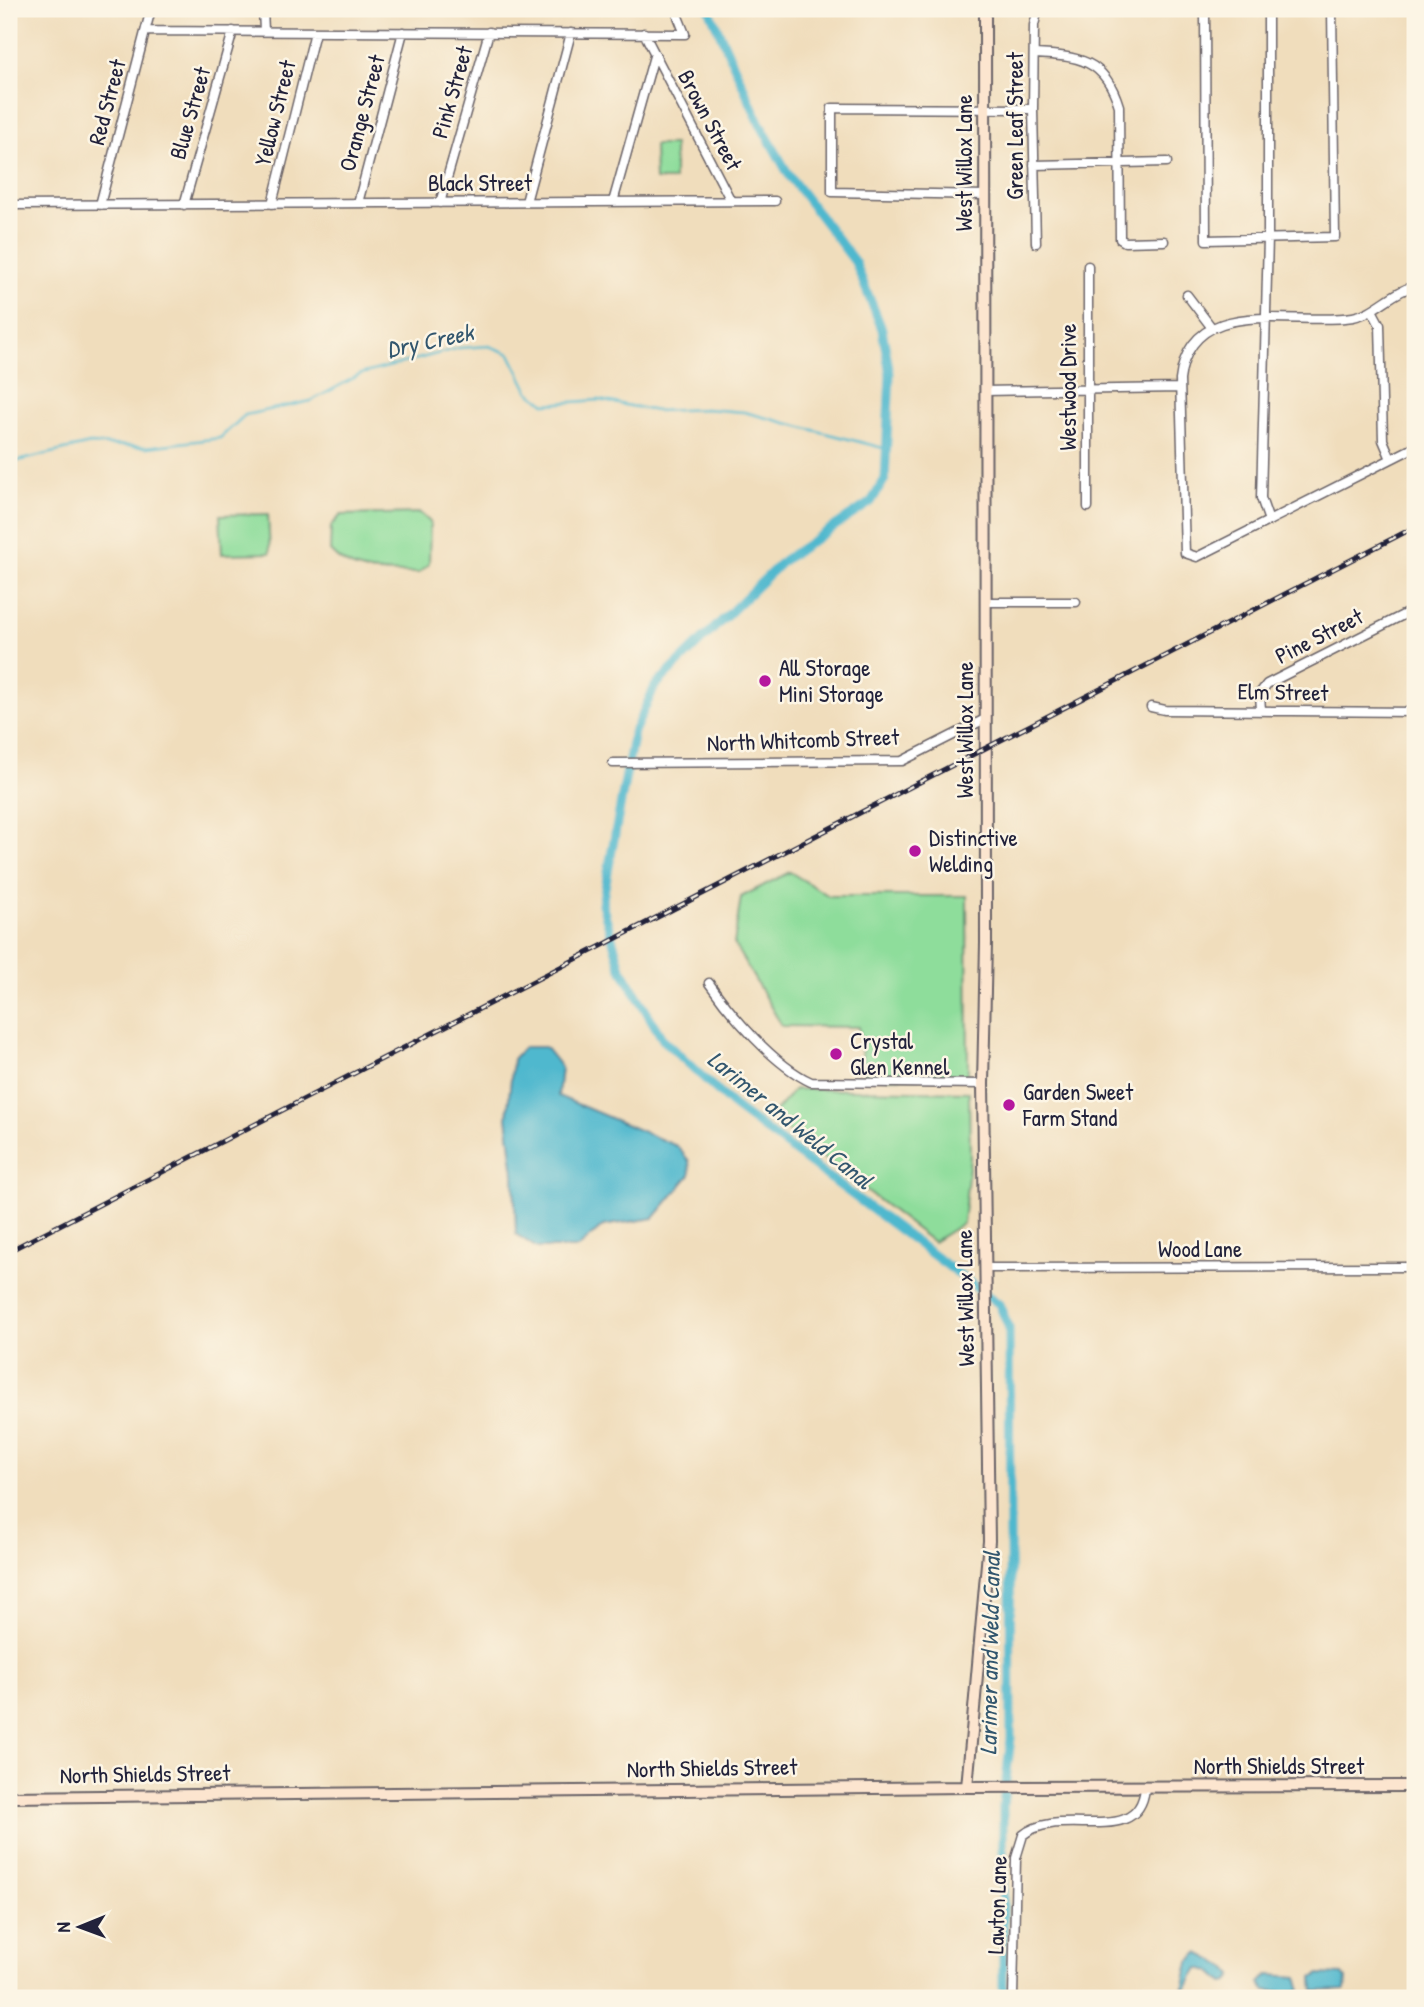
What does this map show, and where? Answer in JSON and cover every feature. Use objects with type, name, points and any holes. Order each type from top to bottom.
[{"type":"main road","name":"West Willox Lane","points":[[967,1787],[989,1541],[983,1084],[986,943],[985,9]]},
{"type":"main road","name":"North Shields Street","points":[[9,1797],[967,1787],[1415,1786]]},
{"type":"street","name":"Red Street","points":[[100,205],[151,9]]},
{"type":"street","points":[[263,9],[264,31]]},
{"type":"street","name":"Brown Street","points":[[675,9],[684,34],[644,33],[732,201]]},
{"type":"street","name":"Green Leaf Street","points":[[1036,243],[1033,109],[1034,25],[1038,9]]},
{"type":"street","points":[[1205,9],[1206,240],[1335,237],[1332,9]]},
{"type":"street","points":[[1268,9],[1268,238],[1261,498],[1269,521]]},
{"type":"street","points":[[146,31],[644,33]]},
{"type":"street","name":"Blue Street","points":[[184,205],[233,31]]},
{"type":"street","name":"Yellow Street","points":[[272,204],[315,32]]},
{"type":"street","name":"Orange Street","points":[[358,204],[403,32]]},
{"type":"street","name":"Pink Street","points":[[440,203],[489,32]]},
{"type":"street","points":[[526,202],[571,33]]},
{"type":"street","points":[[1034,54],[1077,57],[1100,69],[1113,86],[1119,106],[1120,239],[1125,242],[1164,242]]},
{"type":"street","name":"Brown Street","points":[[613,202],[654,56]]},
{"type":"street","points":[[985,195],[832,191],[832,108],[1033,109]]},
{"type":"street","points":[[1034,165],[1167,162]]},
{"type":"street","name":"Black Street","points":[[100,205],[775,201]]},
{"type":"street","points":[[9,205],[100,205]]},
{"type":"street","name":"Westwood Drive","points":[[1088,266],[1088,507]]},
{"type":"street","points":[[1415,286],[1404,289],[1372,310],[1347,318],[1236,319],[1212,328],[1188,353],[1180,388],[1185,553],[1197,557],[1415,447]]},
{"type":"street","points":[[1187,295],[1212,328]]},
{"type":"street","points":[[1372,310],[1380,325],[1383,440],[1391,459]]},
{"type":"street","points":[[985,391],[1180,388]]},
{"type":"street","points":[[985,602],[1076,602]]},
{"type":"street","name":"Pine Street","points":[[1261,711],[1260,693],[1267,684],[1415,609]]},
{"type":"street","name":"Elm Street","points":[[1151,707],[1165,710],[1415,712]]},
{"type":"street","name":"North Whitcomb Street","points":[[613,763],[902,761],[985,719]]},
{"type":"street","points":[[709,983],[727,1009],[797,1076],[811,1082],[983,1084]]},
{"type":"street","name":"Wood Lane","points":[[985,1268],[1415,1267]]},
{"type":"street","name":"Lawton Lane","points":[[1013,1998],[1016,1858],[1023,1835],[1045,1824],[1127,1820],[1142,1806],[1145,1788]]},
{"type":"green space","points":[[654,145],[674,145],[674,180],[655,180]]},
{"type":"green space","points":[[420,513],[430,522],[429,564],[419,573],[360,569],[339,559],[330,551],[331,526],[341,515]]},
{"type":"green space","points":[[268,514],[270,553],[222,554],[220,515]]},
{"type":"green space","points":[[790,872],[829,896],[967,896],[968,1077],[864,1078],[859,1027],[782,1026],[734,944],[741,897]]},
{"type":"green space","points":[[795,1089],[969,1092],[970,1158],[963,1223],[933,1242],[770,1117]]},
{"type":"water","points":[[524,1047],[545,1047],[561,1067],[558,1096],[677,1146],[689,1161],[690,1175],[654,1218],[603,1226],[578,1248],[537,1248],[516,1234],[514,1174],[507,1117],[513,1059]]},
{"type":"water","points":[[1199,1953],[1226,1967],[1233,1975],[1229,1982],[1224,1983],[1211,1971],[1198,1968],[1187,1988],[1183,1989],[1189,1962]]},
{"type":"water","points":[[1320,1974],[1343,1975],[1346,1978],[1345,1990],[1314,1991],[1313,1978]]},
{"type":"water","points":[[1268,1975],[1297,1977],[1301,1990],[1265,1990],[1260,1983]]},
{"type":"waterway","name":"Larimer and Weld Canal","points":[[709,9],[760,124],[790,177],[855,262],[882,329],[890,374],[885,479],[871,502],[784,560],[655,686],[634,732],[602,904],[621,968],[663,1040],[737,1109],[999,1304],[1009,1328],[1011,1738],[1003,1805],[1003,1998]]},
{"type":"waterway","name":"Dry Creek","points":[[9,463],[90,444],[147,447],[220,438],[245,415],[311,401],[361,374],[459,348],[489,346],[510,354],[529,392],[546,404],[599,400],[656,411],[706,409],[744,412],[887,449]]},
{"type":"railway","points":[[9,1251],[1415,527]]},
{"type":"place","name":"All Storage Mini Storage","points":[[765,681]]},
{"type":"place","name":"Distinctive Welding","points":[[915,851]]},
{"type":"place","name":"Crystal Glen Kennel","points":[[836,1054]]},
{"type":"place","name":"Garden Sweet Farm Stand","points":[[1009,1105]]}]
